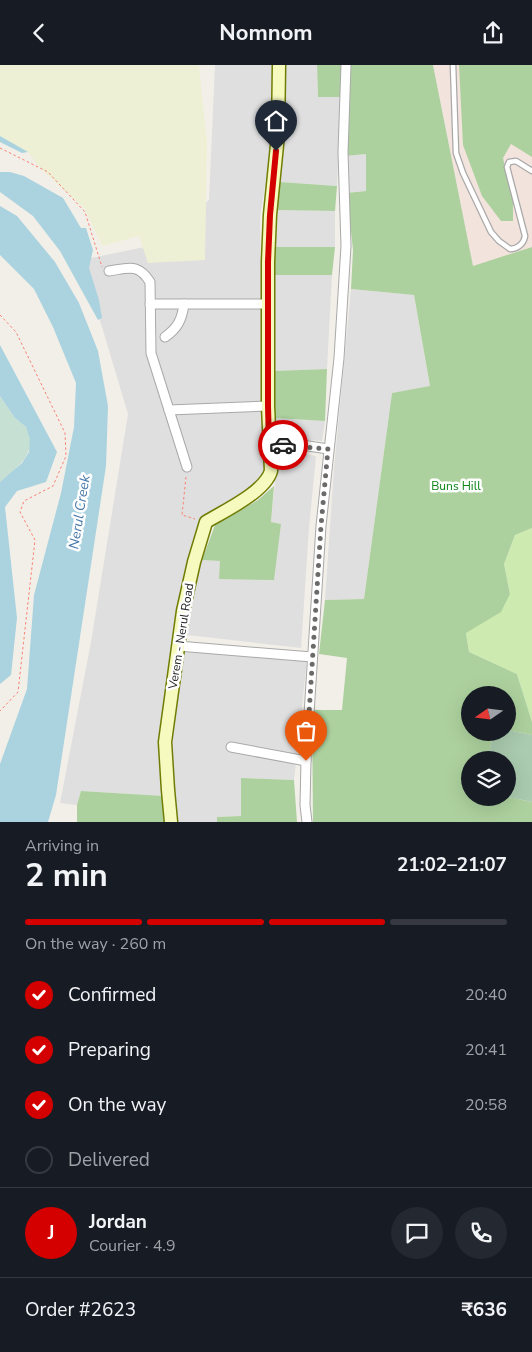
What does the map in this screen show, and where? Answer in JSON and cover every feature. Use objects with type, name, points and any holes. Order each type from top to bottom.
[{"type":"main road","points":[[206,522],[253,493],[266,482],[270,471],[267,304],[270,215],[278,135],[279,65]]},
{"type":"main road","name":"Verem - Nerul Road","points":[[171,822],[165,742],[183,611],[194,562],[206,522]]},
{"type":"street","points":[[307,822],[305,805],[306,761],[312,657],[321,526],[339,358],[346,246],[343,152],[346,65]]},
{"type":"street","points":[[109,271],[134,267],[144,273],[150,282],[151,353],[187,467]]},
{"type":"street","points":[[150,304],[267,304]]},
{"type":"street","points":[[165,337],[179,323],[183,316],[184,304]]},
{"type":"street","points":[[168,410],[268,406]]},
{"type":"street","points":[[269,444],[302,445],[328,449]]},
{"type":"street","points":[[178,646],[312,657]]},
{"type":"street","points":[[231,747],[306,761]]},
{"type":"lane","points":[[453,65],[456,153],[463,173],[491,232],[510,249],[517,248],[523,242],[525,236],[508,167],[510,162],[516,161],[532,171]]},
{"type":"path","points":[[0,148],[48,172],[85,212],[100,265],[109,271]]},
{"type":"path","points":[[0,315],[16,332],[65,433],[66,455],[52,486],[24,501],[20,512],[35,541],[18,692],[0,711]]},
{"type":"path","points":[[187,467],[182,515],[206,522]]},
{"type":"shaded area","points":[[215,65],[273,65],[274,89],[271,149],[260,217],[265,476],[201,520],[164,796],[81,791],[77,805],[60,803],[91,642],[128,414],[82,260],[159,244],[209,200]]},
{"type":"shaded area","points":[[283,65],[317,65],[318,97],[341,97],[337,186],[280,182]]},
{"type":"shaded area","points":[[433,65],[532,65],[532,247],[473,267]]},
{"type":"shaded area","points":[[366,154],[366,191],[347,193],[345,156]]},
{"type":"shaded area","points":[[275,210],[335,211],[335,247],[273,247]]},
{"type":"shaded area","points":[[271,275],[332,275],[327,369],[273,371]]},
{"type":"shaded area","points":[[351,289],[414,295],[430,387],[392,393],[364,599],[325,600],[334,468]]},
{"type":"shaded area","points":[[275,418],[325,421],[322,441],[274,438]]},
{"type":"shaded area","points":[[278,450],[316,456],[301,648],[187,635],[197,573],[202,560],[221,561],[220,579],[281,524],[271,522]]},
{"type":"shaded area","points":[[183,650],[307,660],[294,780],[241,778],[241,816],[217,817],[217,822],[177,822],[172,779],[173,732]]},
{"type":"green space","points":[[0,65],[199,65],[207,142],[205,260],[148,263],[139,236],[102,246],[84,208],[40,168],[28,152],[0,136]]},
{"type":"green space","points":[[317,65],[341,65],[341,97],[318,97]]},
{"type":"green space","name":"Buns Hill","points":[[350,65],[433,65],[473,266],[532,247],[532,528],[515,535],[504,564],[510,594],[501,612],[466,633],[469,652],[517,674],[532,722],[532,735],[516,732],[516,686],[461,686],[461,741],[492,741],[490,751],[461,751],[461,806],[516,806],[516,799],[532,802],[532,822],[313,822],[312,710],[342,710],[347,658],[319,654],[325,600],[364,599],[392,393],[430,386],[414,295],[351,289],[353,250],[347,193],[366,191],[366,154],[345,156]]},
{"type":"green space","points":[[459,65],[532,65],[532,157],[511,144],[503,158],[513,202],[513,221],[501,221],[482,196],[463,145]]},
{"type":"green space","points":[[280,182],[337,186],[335,211],[275,210]]},
{"type":"green space","points":[[273,247],[335,247],[332,275],[271,275]]},
{"type":"green space","points":[[327,369],[325,421],[275,418],[273,371]]},
{"type":"green space","points":[[0,396],[15,418],[27,429],[30,445],[19,466],[0,482]]},
{"type":"green space","points":[[274,486],[271,522],[281,524],[274,580],[219,579],[220,561],[202,560],[215,525],[258,500]]},
{"type":"green space","points":[[532,528],[532,722],[517,674],[469,652],[466,632],[478,625],[510,594],[504,564],[515,535]]},
{"type":"green space","points":[[516,732],[532,735],[532,802],[516,799],[516,751],[490,751],[492,741],[516,741]]},
{"type":"green space","points":[[241,778],[294,780],[297,822],[217,822],[217,817],[241,816]]},
{"type":"green space","points":[[81,791],[164,796],[166,822],[77,822],[77,805]]},
{"type":"water","points":[[0,136],[28,152],[22,153],[0,142]]},
{"type":"water","points":[[0,172],[10,172],[24,176],[63,198],[81,228],[86,228],[93,250],[89,268],[99,300],[102,318],[98,320],[60,251],[33,216],[0,192]]},
{"type":"water","name":"Nerul Creek","points":[[0,206],[17,216],[55,262],[79,303],[98,351],[108,406],[106,466],[56,795],[48,822],[0,822],[0,764],[27,689],[34,595],[61,493],[74,427],[76,383],[53,327],[34,289],[0,255]]},
{"type":"water","points":[[0,345],[57,452],[46,482],[17,491],[5,507],[17,618],[11,675],[0,684],[0,482],[22,463],[29,452],[30,439],[26,427],[15,418],[0,396]]},
{"type":"way so far","points":[[283,445],[302,445],[328,449],[321,526],[306,761]]},
{"type":"route","points":[[276,151],[269,231],[267,304],[268,406],[269,444],[283,445]]}]
